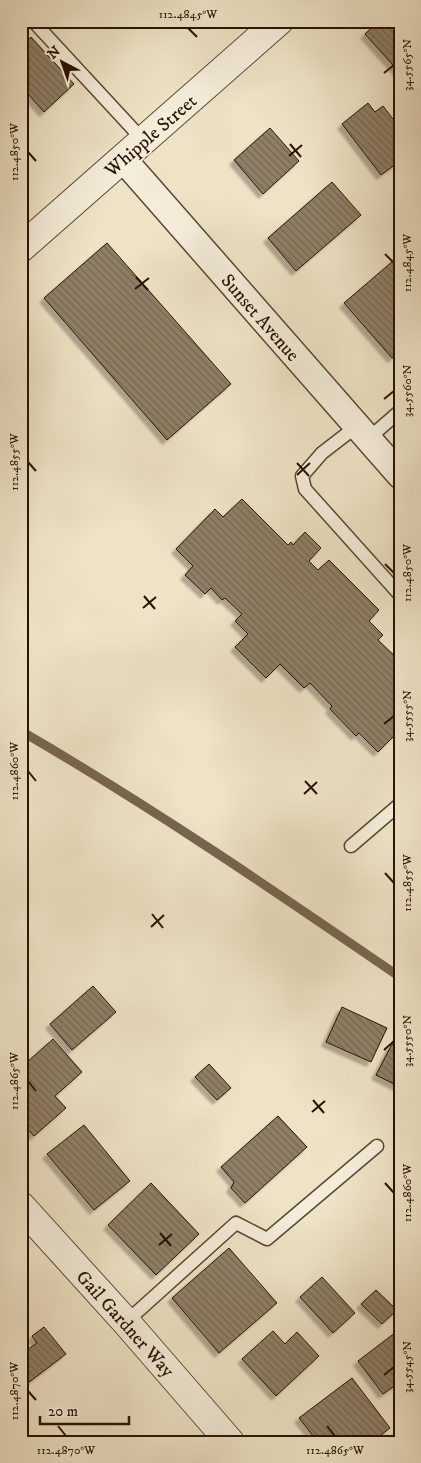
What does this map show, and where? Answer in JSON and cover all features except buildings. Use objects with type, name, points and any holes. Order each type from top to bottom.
[{"type":"street","name":"Whipple Street","points":[[21,248],[279,21]]},
{"type":"street","name":"Sunset Avenue","points":[[123,159],[400,474]]},
{"type":"street","name":"Gail Gardner Way","points":[[21,1206],[126,1322],[230,1442]]},
{"type":"lane","points":[[33,21],[144,140]]},
{"type":"lane","points":[[400,411],[322,453],[302,476],[305,490],[400,595]]},
{"type":"lane","points":[[350,846],[400,804]]},
{"type":"lane","points":[[126,1322],[236,1223],[267,1239],[377,1146]]},
{"type":"waterway","points":[[21,731],[166,820],[400,977]]}]
